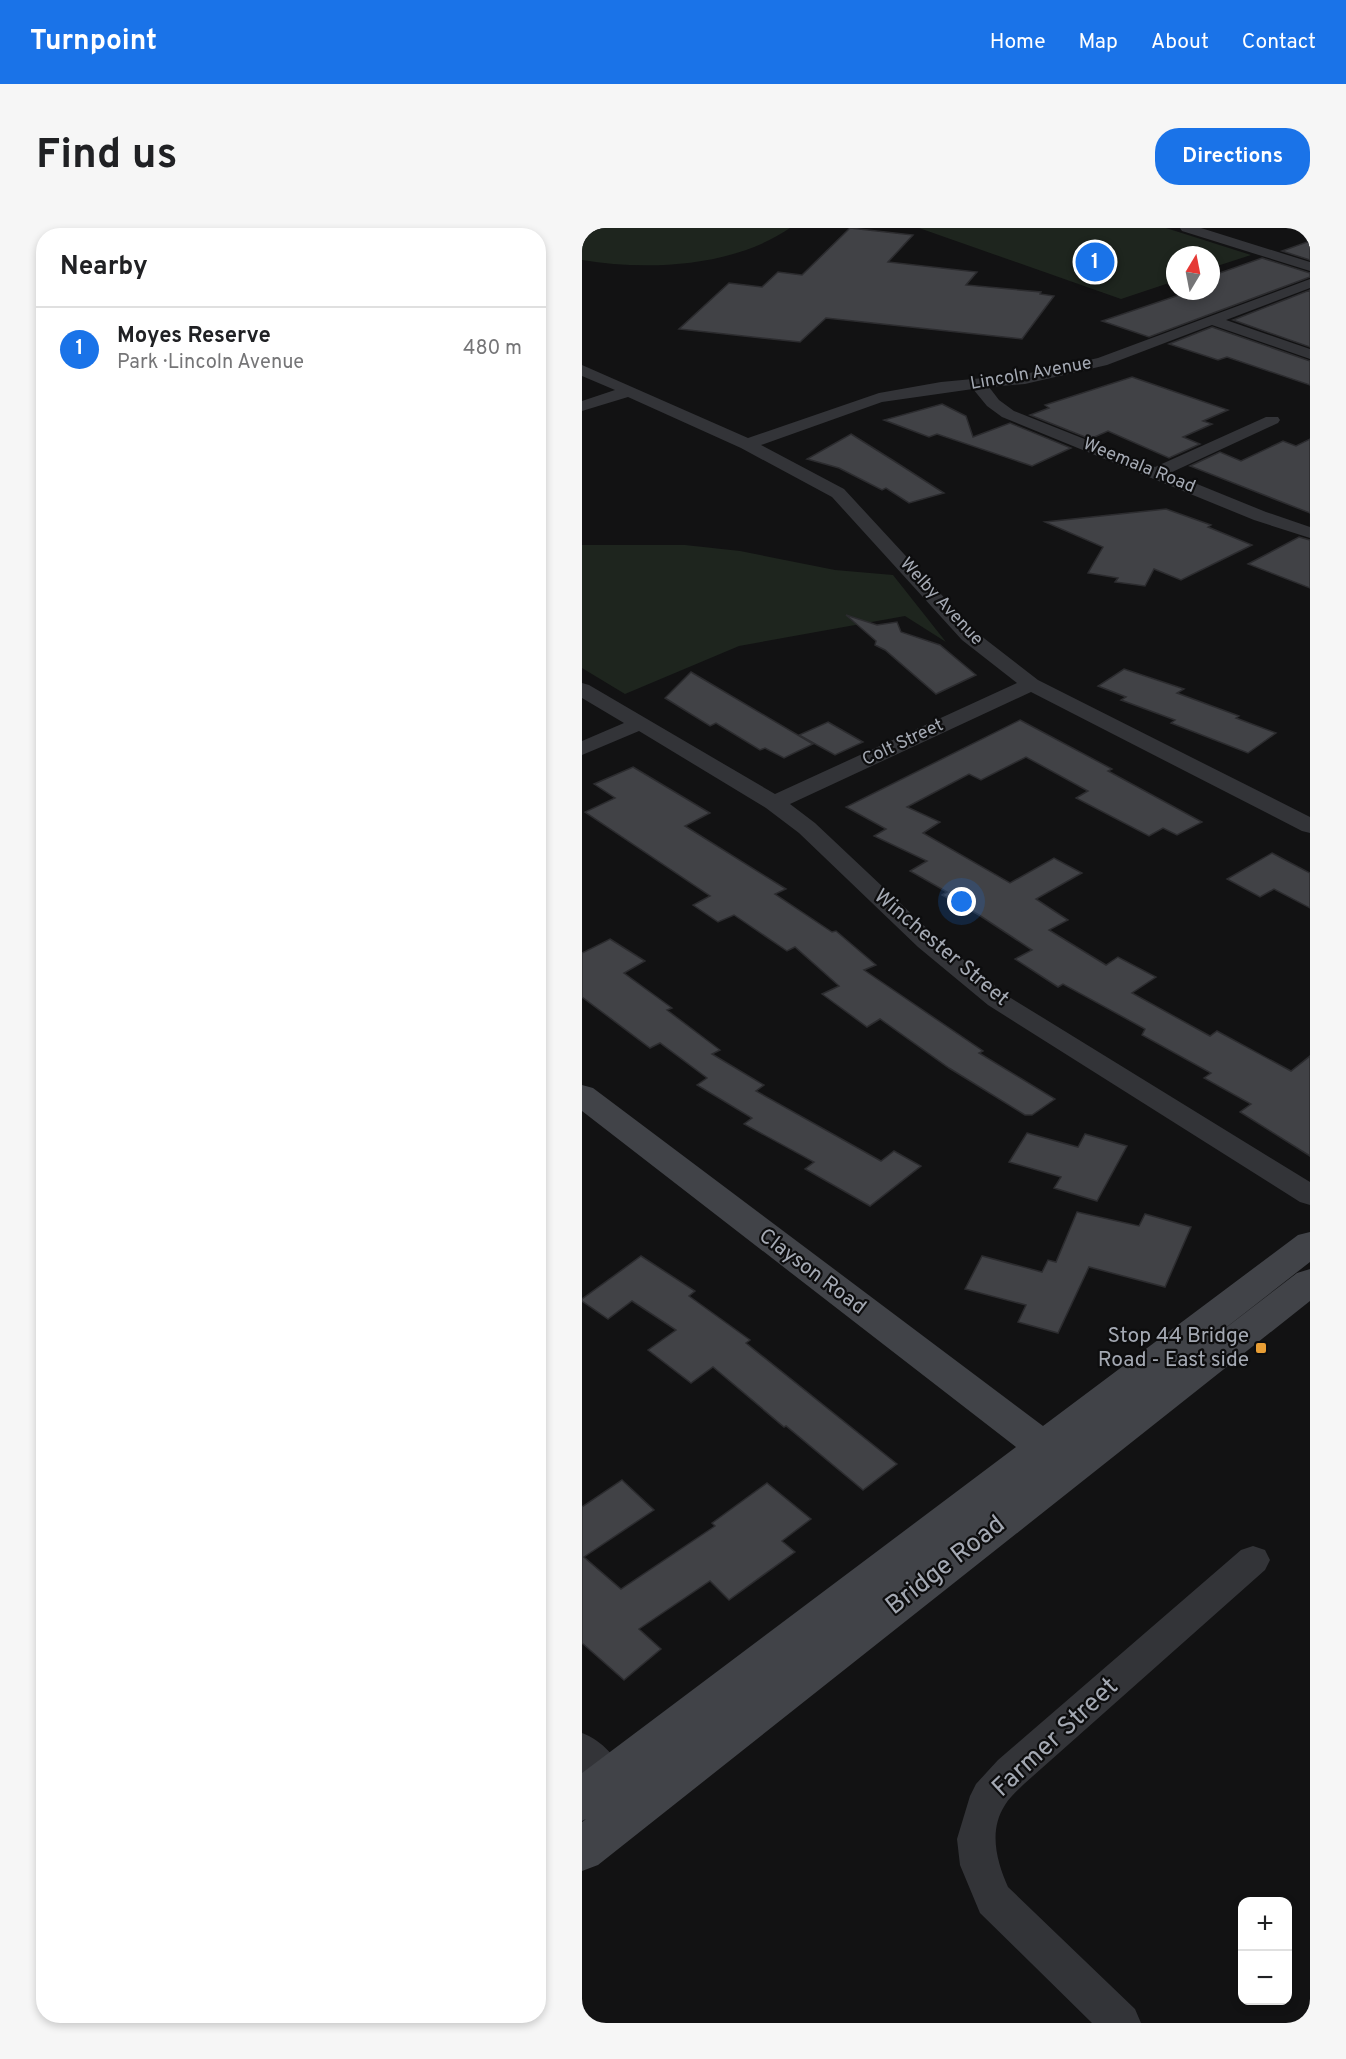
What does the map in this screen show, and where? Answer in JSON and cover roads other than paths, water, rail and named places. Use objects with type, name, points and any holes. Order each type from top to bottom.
[{"type":"main road","name":"Clayson Road","points":[[582,1095],[1058,1458]]},
{"type":"main road","name":"Bridge Road","points":[[1058,1458],[1310,1244]]},
{"type":"main road","name":"Bridge Road","points":[[582,1850],[602,1784],[1058,1458],[1310,1282]]},
{"type":"street","points":[[1187,228],[1310,267]]},
{"type":"street","name":"Lincoln Avenue","points":[[747,444],[879,398],[941,387],[1048,375],[1102,362],[1310,283]]},
{"type":"street","points":[[1214,321],[1310,354]]},
{"type":"street","name":"Welby Avenue","points":[[582,370],[747,444],[838,493],[868,523],[969,636],[1031,684],[1310,826]]},
{"type":"street","name":"Weemala Road","points":[[978,384],[993,404],[1008,414],[1260,516],[1310,533]]},
{"type":"street","points":[[582,406],[629,391]]},
{"type":"street","points":[[1157,473],[1272,420]]},
{"type":"street","name":"Colt Street","points":[[774,803],[1031,684]]},
{"type":"street","name":"Winchester Street","points":[[582,689],[774,803],[807,828],[927,942],[997,1000],[1310,1196]]},
{"type":"street","points":[[582,749],[638,724]]},
{"type":"street","name":"Farmer Street","points":[[1121,2023],[994,1900],[979,1865],[976,1839],[978,1827],[989,1796],[1011,1772],[1253,1560]]},
{"type":"place","name":"Moyes Reserve","points":[[1095,262]]},
{"type":"place","name":"Stop 44 Bridge Road - East side","points":[[1261,1348]]}]
